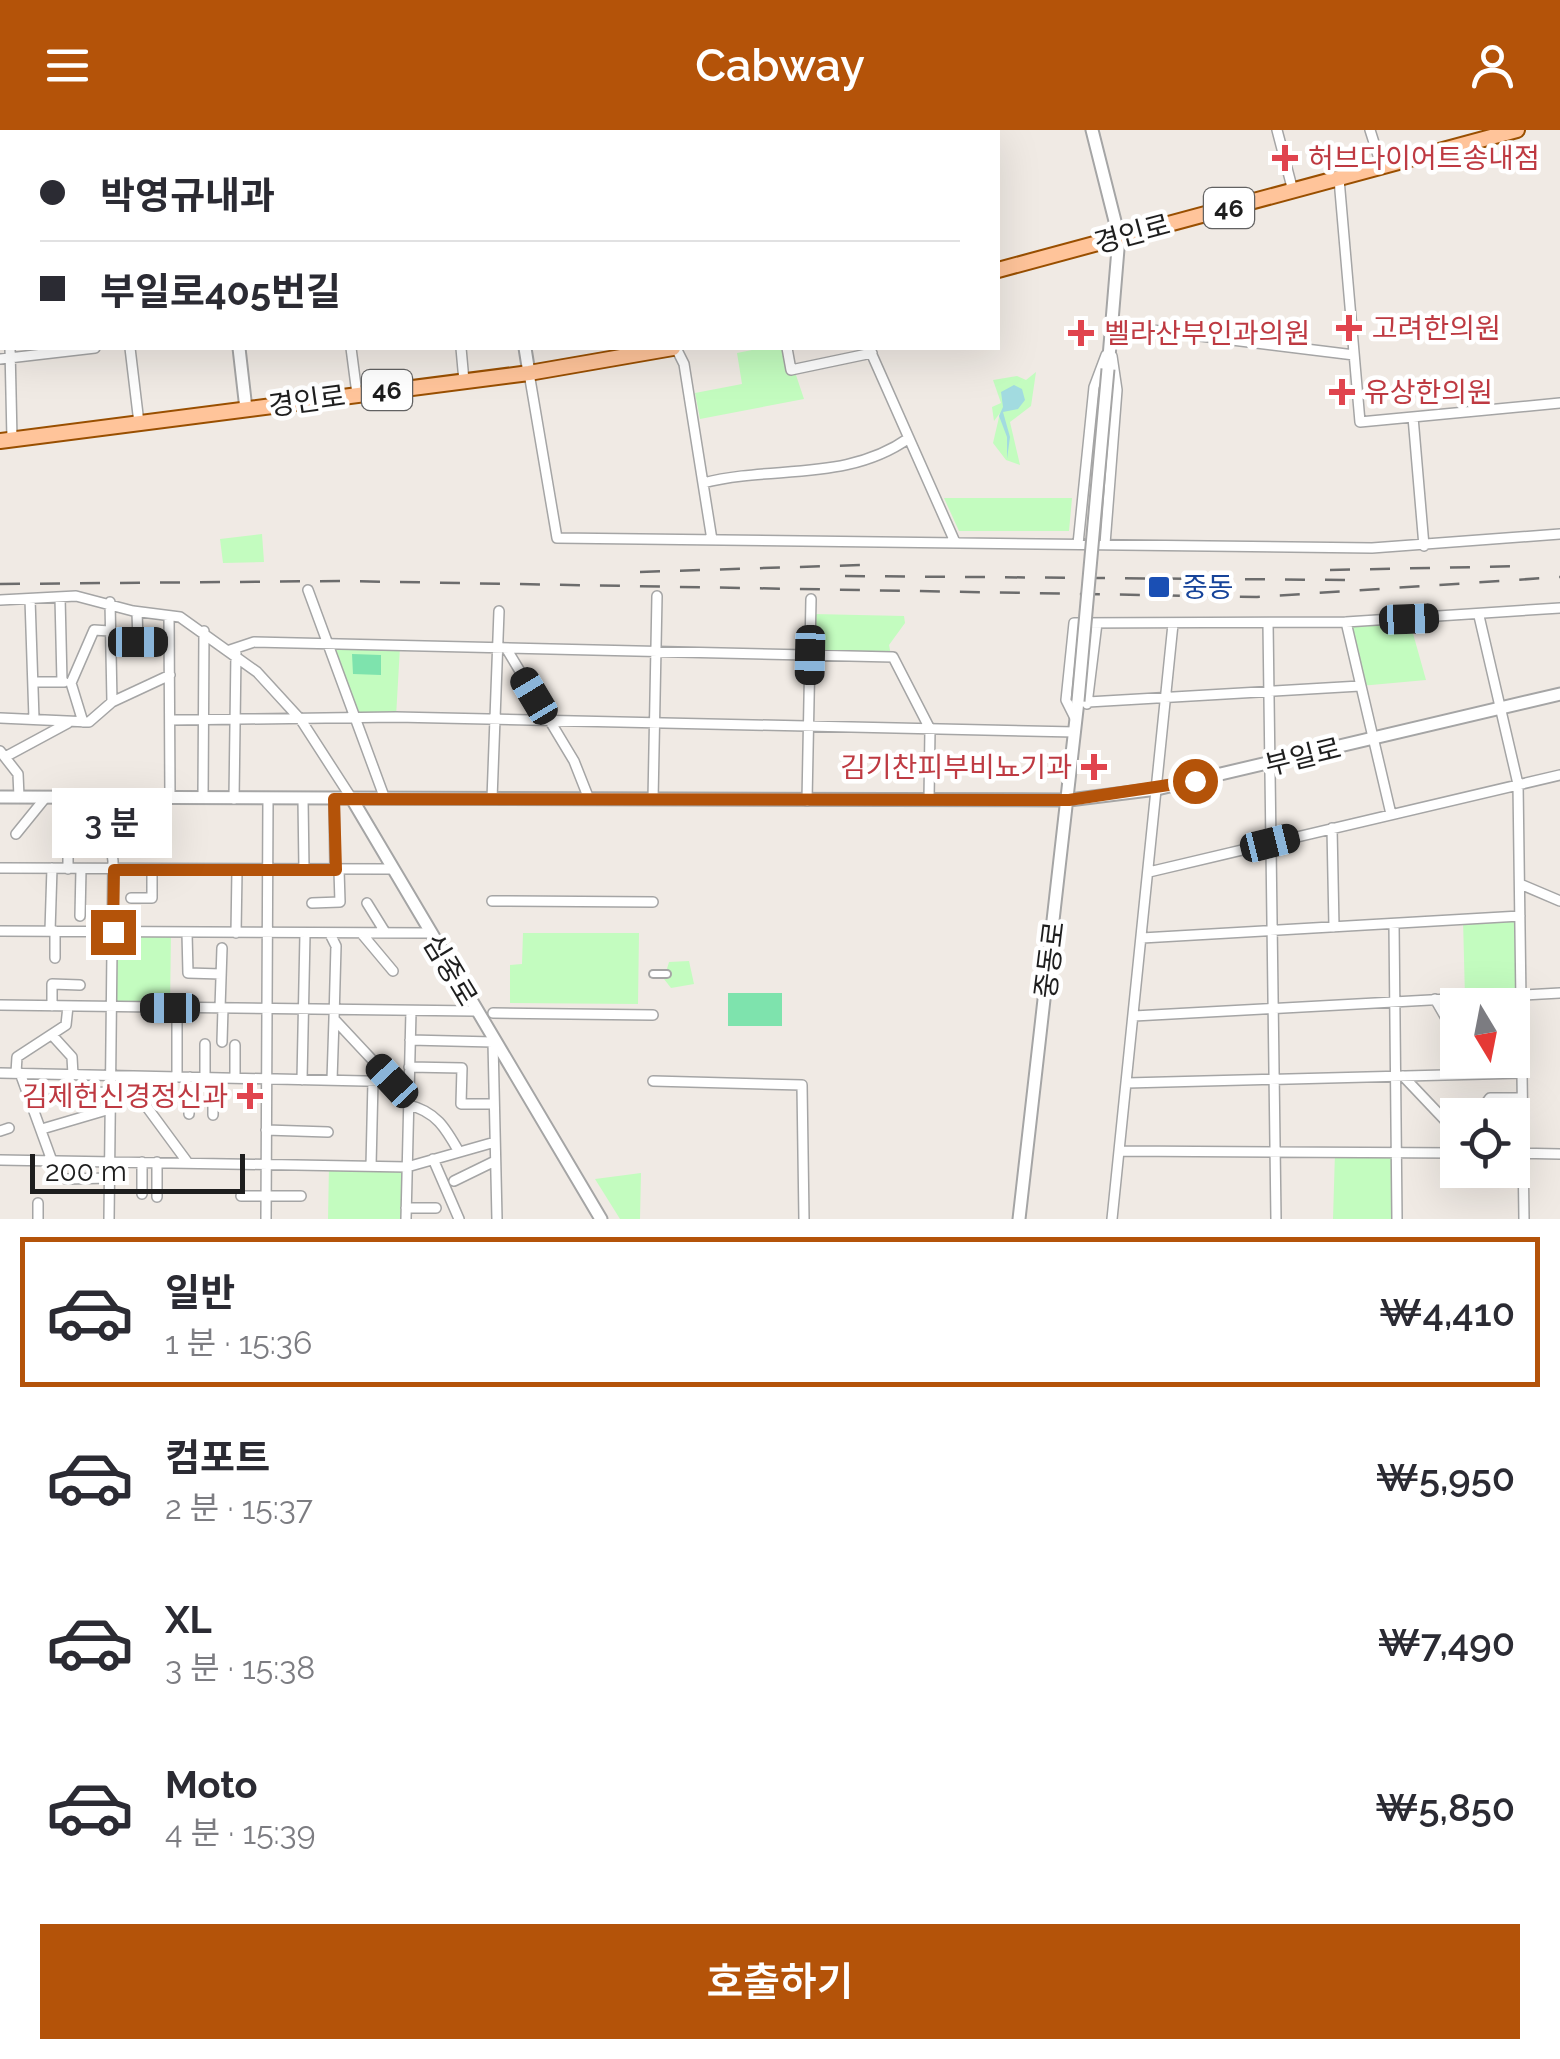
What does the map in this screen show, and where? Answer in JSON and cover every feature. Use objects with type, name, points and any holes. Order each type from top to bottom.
[{"type":"main road","name":"경인로","points":[[1000,269],[1517,130]]},
{"type":"main road","name":"경인로","points":[[6,440],[529,373],[662,350]]},
{"type":"street","points":[[1078,544],[1094,387],[1110,343],[1119,237],[1092,130]]},
{"type":"street","points":[[1370,130],[1382,168]]},
{"type":"street","points":[[1279,132],[1293,191]]},
{"type":"street","points":[[1339,179],[1360,422],[1560,403]]},
{"type":"street","points":[[1112,325],[1354,355]]},
{"type":"street","points":[[1105,544],[1118,390],[1110,343]]},
{"type":"street","name":"중동로","points":[[1019,1219],[1075,726],[1083,702],[1110,343]]},
{"type":"street","points":[[6,440],[6,355],[70,350]]},
{"type":"street","points":[[130,350],[140,423]]},
{"type":"street","points":[[239,350],[246,409]]},
{"type":"street","points":[[351,350],[357,394]]},
{"type":"street","points":[[461,350],[464,381]]},
{"type":"street","points":[[525,350],[557,538],[1424,546],[1560,534]]},
{"type":"street","points":[[675,350],[684,364],[712,540]]},
{"type":"street","points":[[788,350],[791,370],[870,350],[956,542]]},
{"type":"street","points":[[1413,417],[1424,546]]},
{"type":"street","points":[[703,483],[738,474],[826,470],[880,458],[909,438]]},
{"type":"street","points":[[308,590],[386,800]]},
{"type":"street","points":[[653,800],[656,596]]},
{"type":"street","points":[[60,597],[67,682],[83,722]]},
{"type":"street","name":"심중로","points":[[0,600],[60,597],[110,602],[137,612],[170,616],[204,631],[233,652],[301,720],[352,799],[600,1219]]},
{"type":"street","points":[[30,599],[34,720]]},
{"type":"street","points":[[807,802],[811,599]]},
{"type":"street","points":[[110,602],[112,702]]},
{"type":"street","points":[[170,720],[354,717],[930,729],[1075,726],[1066,700],[1074,623],[1346,622],[1560,608]]},
{"type":"street","points":[[492,799],[502,648],[499,611]]},
{"type":"street","points":[[137,612],[138,642],[170,642]]},
{"type":"street","points":[[170,616],[170,798]]},
{"type":"street","points":[[1479,616],[1518,784],[1521,988]]},
{"type":"street","points":[[1346,622],[1374,740]]},
{"type":"street","points":[[1097,623],[1083,702],[1360,686]]},
{"type":"street","points":[[1268,623],[1276,1219]]},
{"type":"street","points":[[1112,1219],[1173,624]]},
{"type":"street","points":[[67,682],[94,630],[109,631]]},
{"type":"street","points":[[203,798],[204,631]]},
{"type":"street","points":[[234,798],[233,652],[254,642],[892,657],[930,729],[929,800]]},
{"type":"street","points":[[502,648],[574,761],[589,799]]},
{"type":"street","points":[[0,718],[89,722],[112,702],[170,675]]},
{"type":"street","points":[[33,682],[67,682]]},
{"type":"street","name":"부일로","points":[[0,797],[1069,800],[1158,790],[1560,694]]},
{"type":"street","points":[[19,797],[18,774],[2,754],[70,721]]},
{"type":"street","name":"부일로","points":[[1374,740],[1391,814]]},
{"type":"street","points":[[1149,872],[1560,775]]},
{"type":"street","points":[[16,834],[46,798]]},
{"type":"street","points":[[68,798],[68,869]]},
{"type":"street","points":[[105,798],[114,870],[109,1219]]},
{"type":"street","points":[[266,1219],[268,799]]},
{"type":"street","points":[[303,799],[304,870]]},
{"type":"street","points":[[312,903],[340,902],[334,799]]},
{"type":"street","points":[[1332,828],[1334,927]]},
{"type":"street","points":[[0,868],[390,868]]},
{"type":"street","points":[[52,868],[55,958]]},
{"type":"street","points":[[80,916],[81,869]]},
{"type":"street","points":[[130,898],[152,898],[152,871]]},
{"type":"street","points":[[236,933],[237,871]]},
{"type":"street","points":[[1520,884],[1560,901]]},
{"type":"street","points":[[492,901],[653,902]]},
{"type":"street","points":[[367,904],[385,932]]},
{"type":"street","points":[[1142,938],[1520,916]]},
{"type":"street","points":[[1394,924],[1399,1076],[1397,1219]]},
{"type":"street","points":[[0,931],[428,932]]},
{"type":"street","points":[[188,932],[188,973],[221,974]]},
{"type":"street","points":[[302,1080],[305,934]]},
{"type":"street","points":[[330,934],[336,946],[332,1080]]},
{"type":"street","points":[[362,934],[394,970]]},
{"type":"street","points":[[222,948],[222,1042]]},
{"type":"street","points":[[653,974],[666,974]]},
{"type":"street","points":[[52,1006],[52,984],[80,985]]},
{"type":"street","points":[[1530,994],[1560,993]]},
{"type":"street","points":[[1435,999],[1440,1007]]},
{"type":"street","points":[[1134,1016],[1440,999]]},
{"type":"street","points":[[0,1006],[267,1009],[334,1014],[475,1011]]},
{"type":"street","points":[[52,1161],[34,1103],[18,1073],[17,1057],[66,1024],[68,1006]]},
{"type":"street","points":[[177,1008],[177,1077]]},
{"type":"street","points":[[411,1011],[406,1214],[436,1208]]},
{"type":"street","points":[[493,1013],[653,1015]]},
{"type":"street","points":[[334,1014],[392,1081]]},
{"type":"street","points":[[52,1034],[72,1057],[73,1074]]},
{"type":"street","points":[[410,1040],[493,1042],[496,1219]]},
{"type":"street","points":[[205,1044],[213,1115]]},
{"type":"street","points":[[235,1044],[239,1092]]},
{"type":"street","points":[[410,1067],[462,1068],[461,1104],[494,1104]]},
{"type":"street","points":[[0,1072],[409,1082]]},
{"type":"street","points":[[1127,1083],[1440,1075]]},
{"type":"street","points":[[124,1076],[188,1163]]},
{"type":"street","points":[[1399,1076],[1440,1118]]},
{"type":"street","points":[[188,1114],[190,1078]]},
{"type":"street","points":[[1522,1078],[1522,1098]]},
{"type":"street","points":[[371,1166],[372,1081]]},
{"type":"street","points":[[653,1081],[802,1085],[804,1219]]},
{"type":"street","points":[[34,1103],[74,1093],[110,1092]]},
{"type":"street","points":[[408,1105],[426,1109],[446,1129],[459,1152]]},
{"type":"street","points":[[42,1129],[110,1109]]},
{"type":"street","points":[[266,1130],[328,1132]]},
{"type":"street","points":[[0,1160],[407,1167],[495,1142]]},
{"type":"street","points":[[1120,1151],[1440,1153]]},
{"type":"street","points":[[1530,1154],[1560,1154]]},
{"type":"street","points":[[433,1160],[459,1219]]},
{"type":"street","points":[[454,1182],[496,1161]]},
{"type":"street","points":[[142,1162],[142,1194]]},
{"type":"street","points":[[156,1197],[157,1162]]},
{"type":"street","points":[[66,1179],[110,1178]]},
{"type":"street","points":[[1521,1188],[1524,1219]]},
{"type":"street","points":[[241,1196],[302,1196]]},
{"type":"street","points":[[38,1203],[38,1219]]},
{"type":"green space","points":[[788,350],[804,399],[700,419],[695,393],[742,384],[737,353]]},
{"type":"green space","points":[[1036,372],[1031,406],[1010,422],[1020,465],[1006,460],[993,443],[1000,413],[994,421],[992,407],[1001,403],[993,380],[1017,376],[1026,380]]},
{"type":"green space","points":[[944,498],[1072,498],[1069,531],[959,531]]},
{"type":"green space","points":[[262,534],[264,562],[223,563],[220,539]]},
{"type":"green space","points":[[813,614],[904,616],[905,623],[889,645],[891,655],[812,653]]},
{"type":"green space","points":[[1409,619],[1426,680],[1360,686],[1346,622]]},
{"type":"green space","points":[[327,644],[400,647],[396,717],[354,717]]},
{"type":"green space","points":[[352,654],[381,655],[381,675],[353,674]]},
{"type":"green space","points":[[1520,916],[1521,988],[1465,988],[1463,919]]},
{"type":"green space","points":[[113,932],[171,932],[170,1008],[110,1007]]},
{"type":"green space","points":[[523,933],[639,933],[638,1004],[510,1003],[510,965],[522,964]]},
{"type":"green space","points":[[689,961],[694,984],[671,988],[664,979],[669,962]]},
{"type":"green space","points":[[728,993],[782,993],[782,1026],[728,1026]]},
{"type":"green space","points":[[1335,1152],[1396,1152],[1397,1219],[1333,1219]]},
{"type":"green space","points":[[329,1165],[407,1167],[406,1219],[328,1219]]},
{"type":"green space","points":[[641,1173],[640,1219],[620,1219],[595,1179]]},
{"type":"water","points":[[1014,385],[1022,389],[1025,400],[1018,409],[1003,412],[1010,437],[1007,459],[1007,437],[999,416],[1003,407],[1001,392]]},
{"type":"railway","points":[[640,572],[860,565]]},
{"type":"railway","points":[[1330,570],[1525,566]]},
{"type":"railway","points":[[845,576],[1345,580]]},
{"type":"railway","points":[[0,584],[342,581],[1257,597],[1560,577]]},
{"type":"place","name":"허브다이어트송내점","points":[[1285,158]]},
{"type":"place","name":"고려한의원","points":[[1349,328]]},
{"type":"place","name":"벨라산부인과의원","points":[[1081,333]]},
{"type":"place","name":"유상한의원","points":[[1342,392]]},
{"type":"place","name":"중동","points":[[1159,587]]},
{"type":"place","name":"김기찬피부비뇨기과","points":[[1094,767]]},
{"type":"place","name":"김제헌신경정신과","points":[[250,1096]]},
{"type":"route","points":[[113,932],[114,870],[336,870],[334,799],[1069,800],[1158,790],[1195,781]]}]
